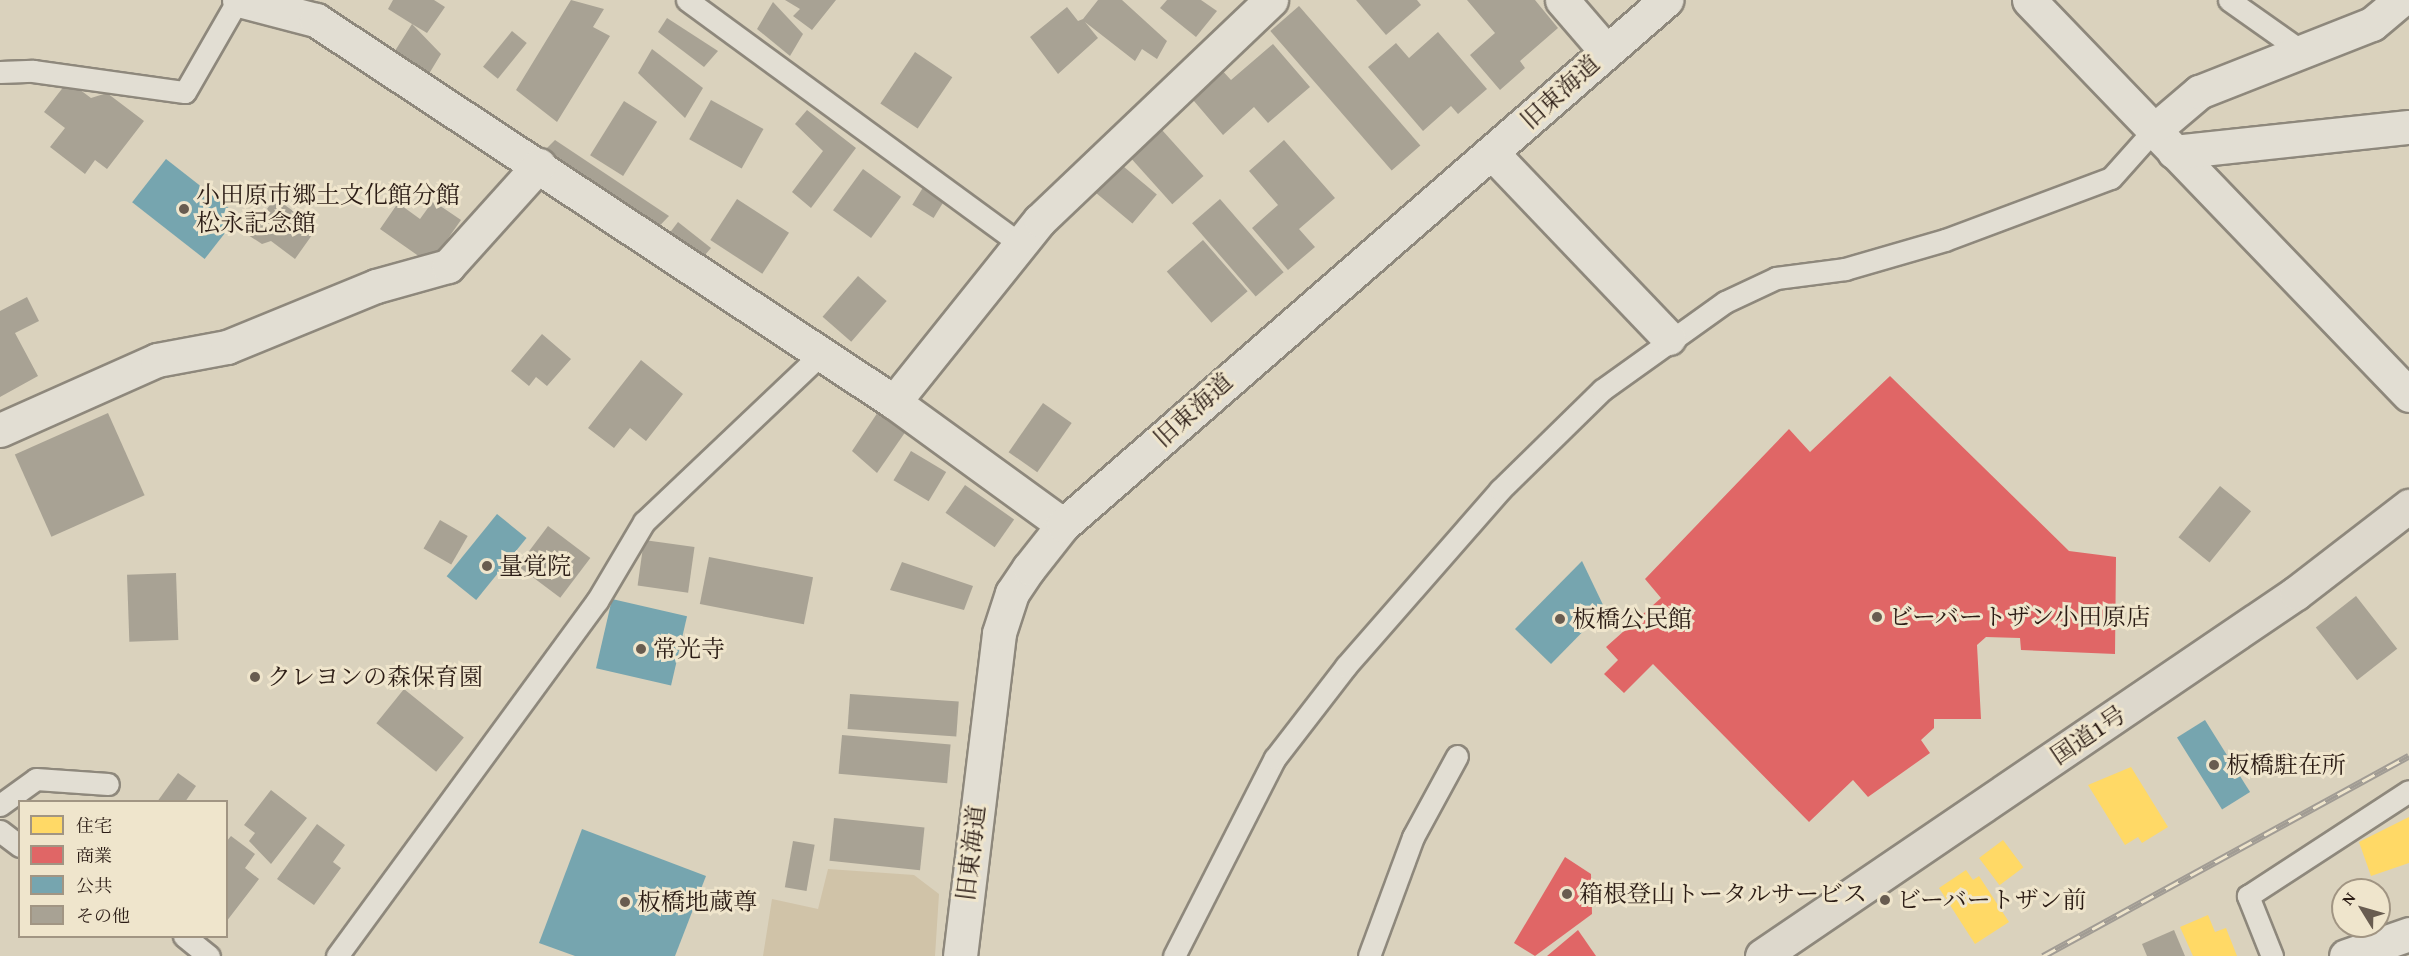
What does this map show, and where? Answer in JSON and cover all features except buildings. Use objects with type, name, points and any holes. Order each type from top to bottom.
[{"type":"highway","name":"国道1号","points":[[1762,956],[2296,592],[2409,506]]},
{"type":"street","points":[[239,0],[316,20],[539,165],[819,356],[894,402],[1063,525]]},
{"type":"street","points":[[894,402],[1020,244],[1271,0]]},
{"type":"street","points":[[1562,0],[1606,51]]},
{"type":"street","name":"旧東海道","points":[[960,956],[999,633],[1012,593],[1063,525],[1666,0]]},
{"type":"street","points":[[2029,0],[2163,142],[2409,395]]},
{"type":"street","points":[[2163,142],[2199,92],[2304,53],[2372,24],[2401,0]]},
{"type":"street","points":[[2163,142],[2409,127]]},
{"type":"street","points":[[1492,153],[1669,338]]},
{"type":"street","points":[[0,430],[157,360],[227,347],[376,286],[448,266],[539,165]]},
{"type":"street","points":[[2346,956],[2409,934]]},
{"type":"lane","points":[[0,72],[33,71],[185,92],[239,0]]},
{"type":"lane","points":[[687,0],[1020,244]]},
{"type":"lane","points":[[2229,0],[2304,53]]},
{"type":"lane","points":[[1174,956],[1275,758],[1346,666],[1500,490],[1602,390],[1669,338],[1776,278],[1845,268],[1934,243],[2111,178],[2163,142]]},
{"type":"lane","points":[[337,956],[597,601],[644,522],[819,356]]},
{"type":"lane","points":[[1369,956],[1413,837],[1457,756]]},
{"type":"lane","points":[[0,805],[36,779],[108,784]]},
{"type":"lane","points":[[2272,956],[2248,896],[2409,791]]},
{"type":"lane","points":[[0,831],[18,844]]},
{"type":"lane","points":[[186,938],[209,956]]},
{"type":"shaded area","points":[[828,869],[914,875],[939,894],[935,956],[763,956],[772,899],[818,909]]},
{"type":"railway","points":[[2043,956],[2409,756]]},
{"type":"place","name":"小田原市郷土文化館分館 松永記念館","points":[[184,209]]},
{"type":"place","name":"量覚院","points":[[487,566]]},
{"type":"place","name":"ビーバートザン小田原店","points":[[1877,617]]},
{"type":"place","name":"板橋公民館","points":[[1560,619]]},
{"type":"place","name":"常光寺","points":[[641,649]]},
{"type":"place","name":"クレヨンの森保育園","points":[[255,677]]},
{"type":"place","name":"板橋駐在所","points":[[2214,765]]},
{"type":"place","name":"箱根登山トータルサービス","points":[[1567,894]]},
{"type":"place","name":"ビーバートザン前","points":[[1885,900]]},
{"type":"place","name":"板橋地蔵尊","points":[[625,902]]}]
